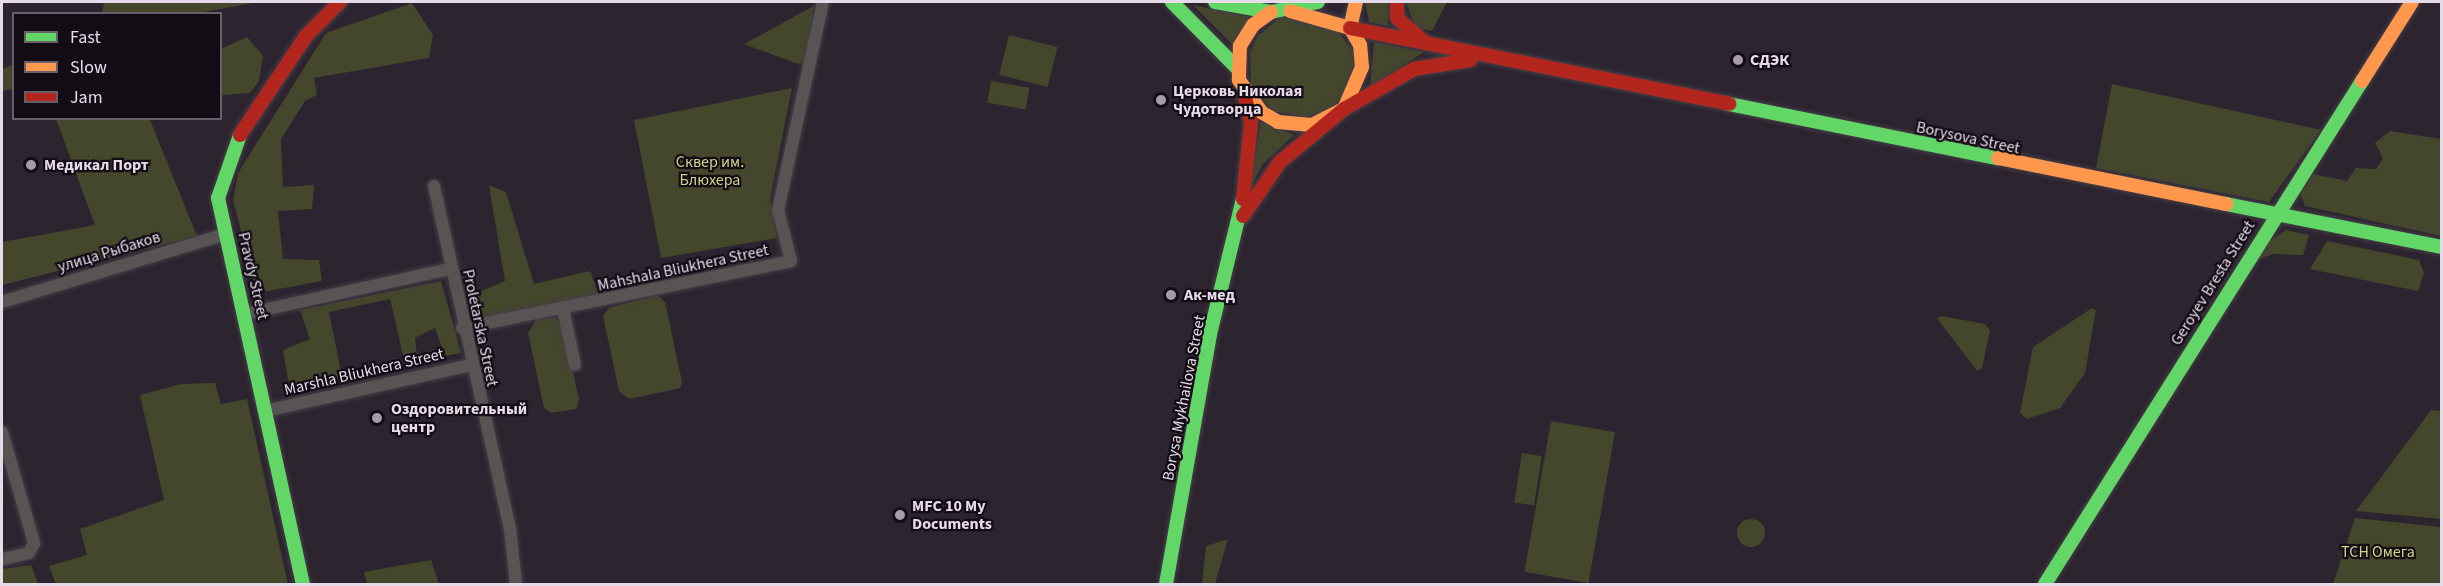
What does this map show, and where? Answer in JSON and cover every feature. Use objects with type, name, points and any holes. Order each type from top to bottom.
[{"type":"main road","name":"Pravdy Street","points":[[303,585],[219,198],[225,164],[279,74],[335,2]]},
{"type":"main road","points":[[1172,2],[1237,68]]},
{"type":"main road","points":[[1215,2],[1271,12],[1290,11],[1318,2]]},
{"type":"main road","points":[[1271,12],[1253,25],[1240,46],[1237,68],[1245,97],[1278,122],[1299,126],[1344,109],[1362,67],[1350,28],[1356,2]]},
{"type":"main road","points":[[1397,2],[1397,18],[1410,34],[1431,46]]},
{"type":"main road","name":"Geroyev Bresta Street","points":[[2045,585],[2275,216],[2412,2]]},
{"type":"main road","points":[[1290,11],[1350,28]]},
{"type":"main road","name":"Borysova Street","points":[[1350,28],[1487,59],[2275,216],[2442,247]]},
{"type":"main road","name":"Borysova Street","points":[[1344,109],[1414,69],[1487,59]]},
{"type":"main road","name":"Borysa Mykhailova Street","points":[[1166,585],[1210,334],[1241,219],[1251,123],[1245,97]]},
{"type":"main road","name":"Borysa Mykhailova Street","points":[[1241,219],[1280,162],[1344,109]]},
{"type":"street","name":"Mahshala Bliukhera Street","points":[[462,328],[791,261],[778,210],[823,2]]},
{"type":"street","name":"Proletarska Street","points":[[434,186],[451,253],[449,269],[470,365],[510,528],[516,585]]},
{"type":"street","name":"улица Рыбаков","points":[[2,302],[226,234]]},
{"type":"street","points":[[245,314],[449,269]]},
{"type":"street","points":[[563,309],[575,365]]},
{"type":"street","name":"Marshla Bliukhera Street","points":[[265,411],[470,365]]},
{"type":"street","points":[[2,432],[34,543],[29,553],[2,559]]},
{"type":"green space","points":[[104,2],[258,2],[204,12],[102,12]]},
{"type":"green space","points":[[1365,2],[1389,2],[1388,26],[1369,22]]},
{"type":"green space","points":[[1406,2],[1447,2],[1432,31],[1415,27]]},
{"type":"green space","points":[[412,3],[433,35],[429,58],[314,78],[317,95],[305,101],[281,139],[283,187],[314,185],[312,209],[278,211],[283,259],[319,260],[322,281],[257,293],[233,200],[238,173],[326,33]]},
{"type":"green space","points":[[1193,5],[1249,17],[1234,46]]},
{"type":"green space","points":[[814,6],[807,61],[798,64],[744,44]]},
{"type":"green space","points":[[1281,16],[1336,29],[1355,54],[1356,69],[1338,103],[1323,112],[1306,117],[1273,111],[1251,85],[1250,52],[1257,37]]},
{"type":"green space","points":[[1009,35],[1058,47],[1048,87],[999,75]]},
{"type":"green space","points":[[247,37],[263,56],[259,81],[250,93],[222,95],[222,49]]},
{"type":"green space","points":[[1374,42],[1424,52],[1370,87]]},
{"type":"green space","points":[[12,65],[12,89],[2,91],[2,70]]},
{"type":"green space","points":[[991,81],[1029,88],[1026,109],[987,103]]},
{"type":"green space","points":[[2112,84],[2321,130],[2269,202],[2096,168]]},
{"type":"green space","name":"Сквер им. Блюхера","points":[[792,88],[770,199],[777,238],[661,258],[634,120]]},
{"type":"green space","points":[[56,120],[150,120],[197,236],[2,285],[2,242],[95,225]]},
{"type":"green space","points":[[1261,122],[1294,135],[1262,165],[1250,188]]},
{"type":"green space","points":[[2390,131],[2441,139],[2441,236],[2305,206],[2300,193],[2313,174],[2347,181],[2356,168],[2376,169],[2383,158],[2375,143]]},
{"type":"green space","points":[[489,185],[506,192],[534,284],[590,271],[599,296],[481,321],[477,293],[505,281]]},
{"type":"green space","points":[[2286,230],[2309,235],[2303,255],[2273,254],[2254,261],[2261,246]]},
{"type":"green space","points":[[2327,241],[2419,260],[2424,273],[2418,291],[2310,269]]},
{"type":"green space","points":[[441,281],[461,353],[445,356],[435,328],[415,338],[417,356],[403,355],[390,299],[329,312],[342,377],[290,390],[283,350],[310,339],[300,310]]},
{"type":"green space","points":[[657,295],[665,302],[682,382],[680,388],[629,399],[619,391],[603,316],[609,308]]},
{"type":"green space","points":[[2092,308],[2096,310],[2085,373],[2060,408],[2027,419],[2020,413],[2033,347]]},
{"type":"green space","points":[[1941,316],[1985,324],[1990,331],[1982,368],[1977,371],[1937,318]]},
{"type":"green space","points":[[554,317],[562,324],[579,399],[576,409],[551,413],[544,408],[528,333],[536,320]]},
{"type":"green space","points":[[215,383],[221,404],[247,399],[288,584],[56,584],[49,566],[87,555],[80,529],[164,500],[140,395],[181,384]]},
{"type":"green space","points":[[2431,410],[2441,411],[2441,519],[2356,511]]},
{"type":"green space","points":[[1551,421],[1615,432],[1588,583],[1524,572]]},
{"type":"green space","points":[[1522,453],[1542,456],[1534,506],[1514,502]]},
{"type":"green space","name":"ТСН Омега","points":[[2355,518],[2441,527],[2441,584],[2333,584]]},
{"type":"green space","points":[[1751,519],[1761,523],[1765,533],[1761,543],[1751,547],[1741,543],[1737,533],[1741,523]]},
{"type":"green space","points":[[1228,539],[1215,584],[1202,584],[1206,546]]},
{"type":"green space","points":[[431,560],[439,584],[367,584],[364,572]]},
{"type":"green space","points":[[31,565],[38,584],[2,584],[2,569]]},
{"type":"traffic: fast","points":[[1172,2],[1237,68]]},
{"type":"traffic: fast","points":[[1215,2],[1271,12],[1318,2]]},
{"type":"traffic: fast","points":[[2045,584],[2362,81]]},
{"type":"traffic: fast","points":[[1729,104],[1998,158]]},
{"type":"traffic: fast","points":[[240,135],[218,198],[303,584]]},
{"type":"traffic: fast","points":[[1166,584],[1210,334],[1243,199]]},
{"type":"traffic: fast","points":[[2226,204],[2442,247]]},
{"type":"traffic: slow","points":[[1350,28],[1356,2]]},
{"type":"traffic: slow","points":[[2362,81],[2412,2]]},
{"type":"traffic: slow","points":[[1271,12],[1253,25],[1240,46],[1239,80],[1261,112],[1278,122],[1312,125],[1344,109],[1362,67],[1360,45],[1350,28],[1290,11]]},
{"type":"traffic: slow","points":[[1998,158],[2226,204]]},
{"type":"traffic: jam","points":[[240,135],[306,36],[340,2]]},
{"type":"traffic: jam","points":[[1397,2],[1397,18],[1423,41]]},
{"type":"traffic: jam","points":[[1350,28],[1729,104]]},
{"type":"traffic: jam","points":[[1243,216],[1280,162],[1344,109],[1414,69],[1470,60]]},
{"type":"traffic: jam","points":[[1243,199],[1251,123],[1245,97]]},
{"type":"place","name":"СДЭК","points":[[1738,60]]},
{"type":"place","name":"Церковь Николая Чудотворца","points":[[1161,100]]},
{"type":"place","name":"Медикал Порт","points":[[31,165]]},
{"type":"place","name":"Ак-мед","points":[[1171,295]]},
{"type":"place","name":"Оздоровительный центр","points":[[377,418]]},
{"type":"place","name":"MFC 10 My Documents","points":[[900,515]]}]
